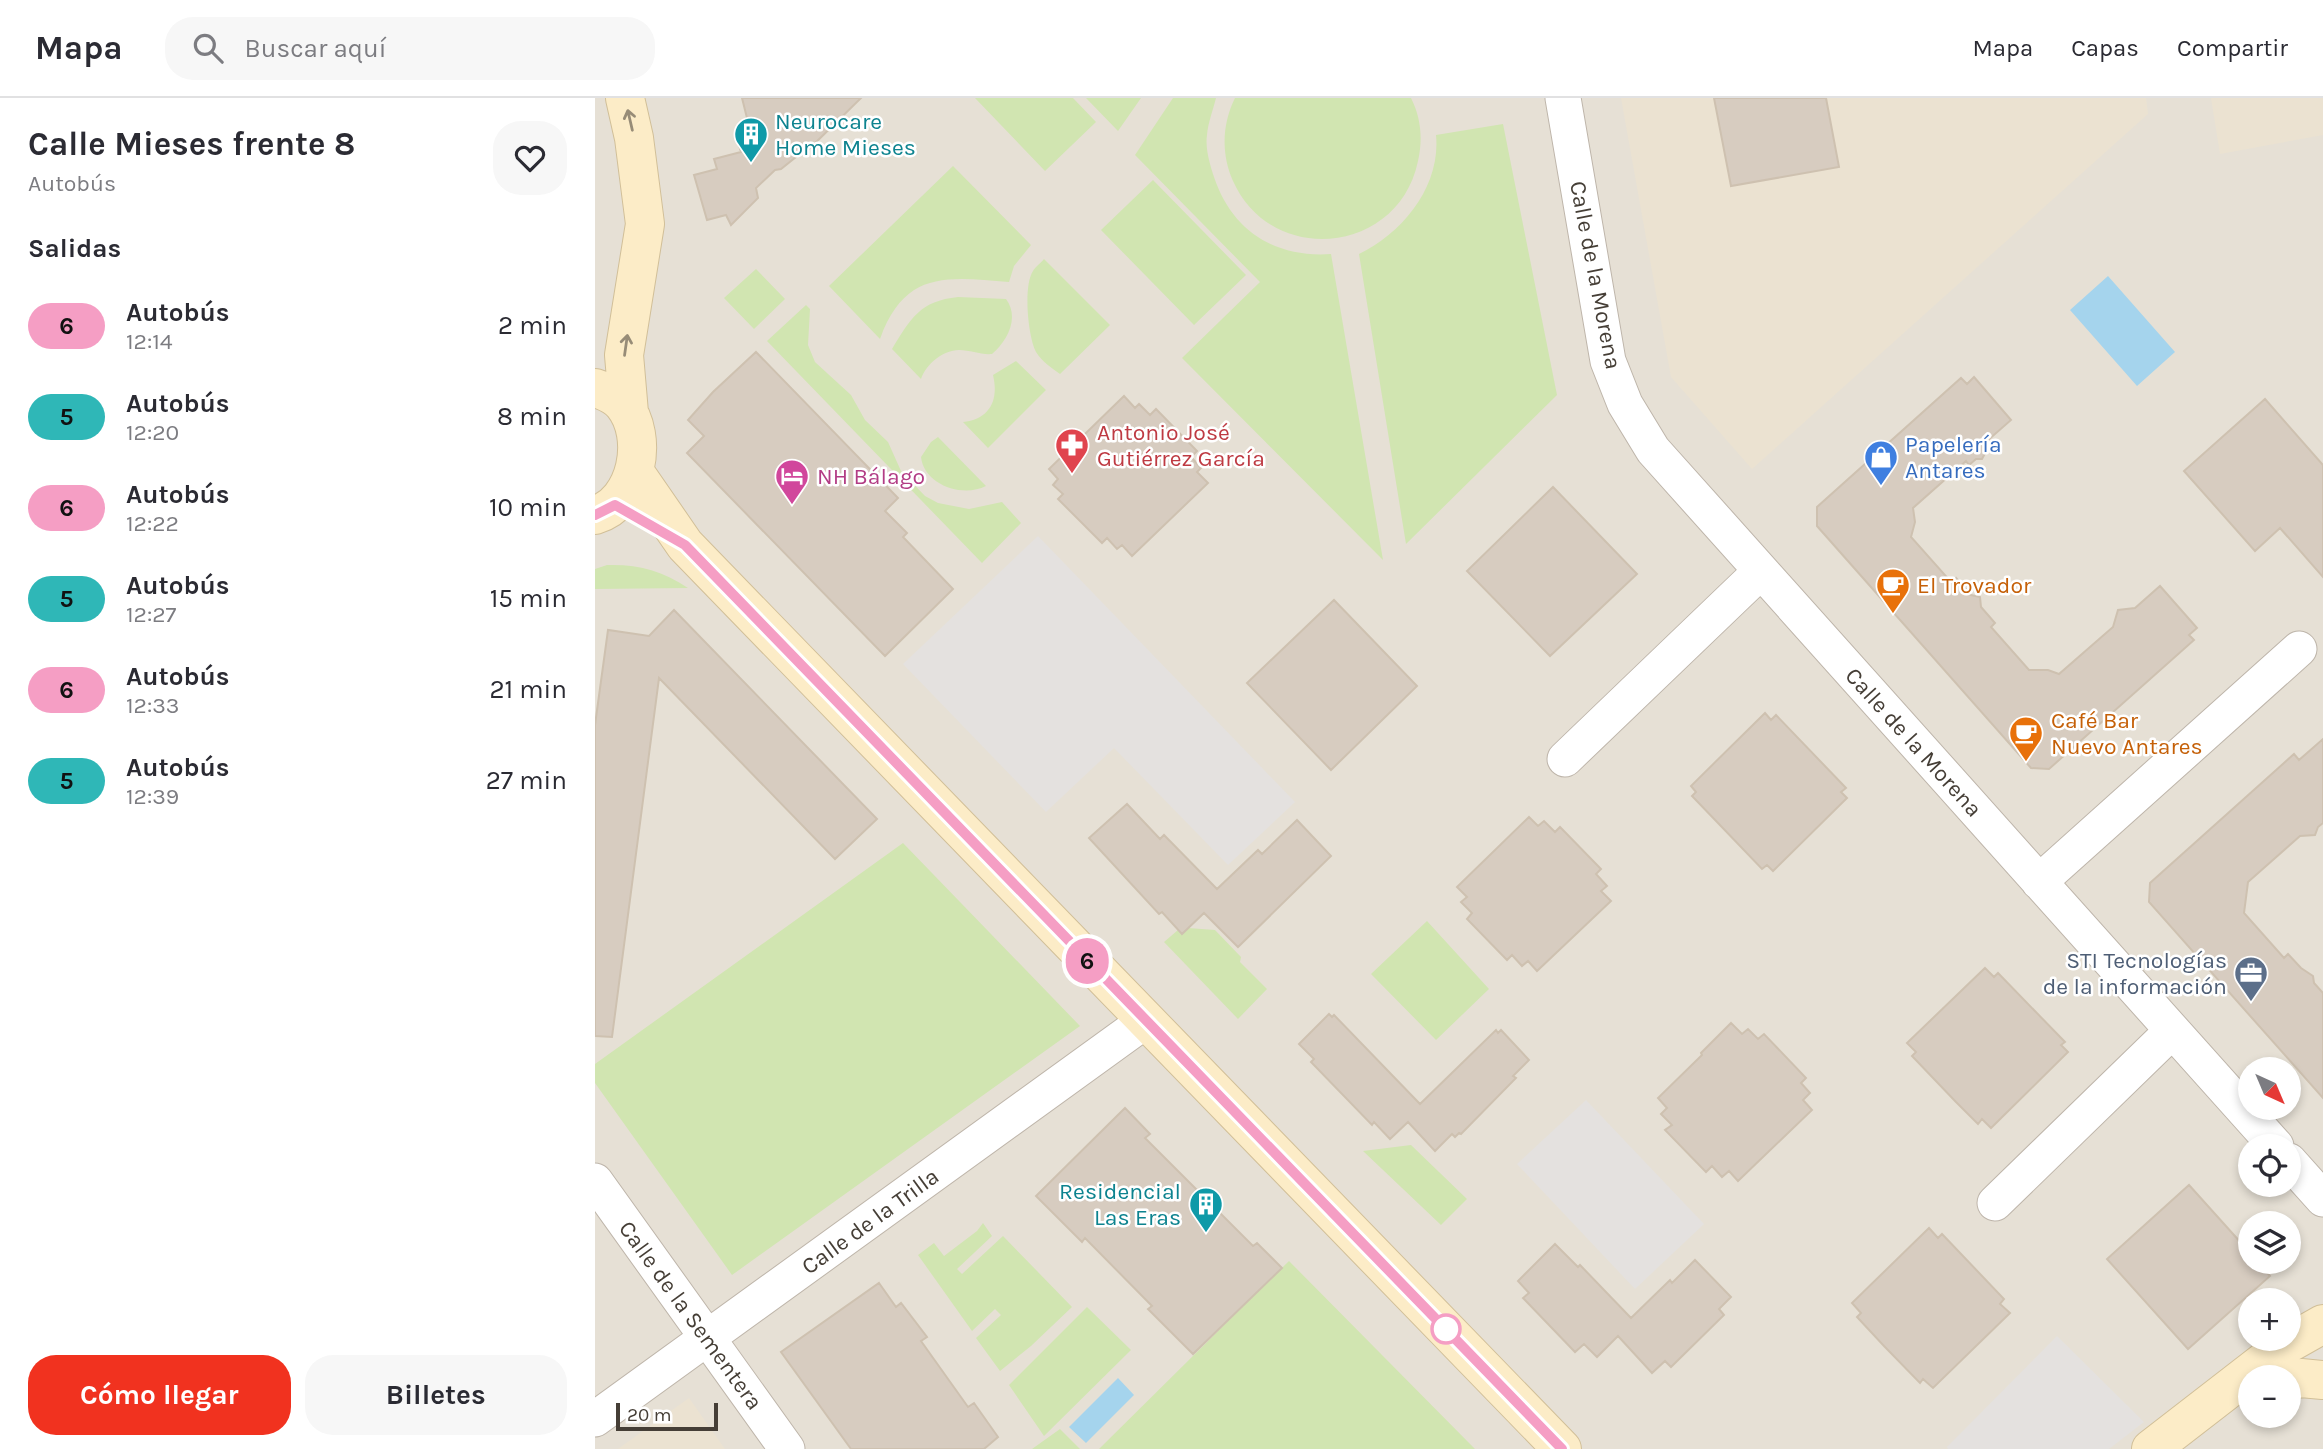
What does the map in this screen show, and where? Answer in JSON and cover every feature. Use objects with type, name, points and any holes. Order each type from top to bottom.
[{"type":"main road","points":[[625,98],[634,138],[645,224],[625,355],[629,413],[636,442],[634,471],[629,484],[605,510],[685,545]]},
{"type":"main road","points":[[595,388],[615,397],[629,413]]},
{"type":"main road","points":[[634,471],[685,545],[1562,1449]]},
{"type":"main road","points":[[2165,1438],[2284,1346],[2323,1324]]},
{"type":"main road","points":[[2301,1378],[2323,1380]]},
{"type":"main road","points":[[2165,1438],[2238,1401]]},
{"type":"street","name":"Calle de la Morena","points":[[1563,98],[1608,361],[1625,404],[1653,450],[2265,1134]]},
{"type":"street","points":[[1565,759],[1761,571]]},
{"type":"street","points":[[2039,882],[2299,649]]},
{"type":"street","name":"Calle de la Trilla","points":[[595,1419],[1145,1021]]},
{"type":"street","points":[[1995,1203],[2172,1031]]},
{"type":"street","points":[[2301,1174],[2323,1199]]},
{"type":"street","name":"Calle de la Sementera","points":[[595,1181],[787,1449]]},
{"type":"shaded area","points":[[595,98],[2323,98],[2323,1449],[595,1449]]},
{"type":"shaded area","points":[[1621,98],[2146,98],[2148,114],[1752,469],[1671,377]]},
{"type":"shaded area","points":[[2211,98],[2323,98],[2323,135],[2220,154]]},
{"type":"shaded area","points":[[1038,536],[1295,802],[1228,865],[1114,748],[1046,812],[903,664]]},
{"type":"shaded area","points":[[1586,1100],[1704,1224],[1635,1289],[1517,1164]]},
{"type":"shaded area","points":[[2057,1336],[2144,1422],[2109,1449],[1948,1449],[1947,1447]]},
{"type":"shaded area","points":[[689,1398],[725,1449],[618,1449]]},
{"type":"green space","points":[[975,98],[1073,98],[1096,122],[1045,171]]},
{"type":"green space","points":[[1086,98],[1141,98],[1118,131]]},
{"type":"green space","points":[[1173,98],[1216,98],[1208,130],[1208,156],[1222,196],[1244,226],[1274,246],[1311,254],[1331,254],[1383,560],[1182,358],[1260,282],[1135,155]]},
{"type":"green space","points":[[1235,98],[1411,98],[1419,121],[1420,145],[1418,161],[1406,192],[1387,216],[1361,231],[1333,238],[1304,237],[1276,228],[1251,209],[1229,171],[1225,129]]},
{"type":"green space","points":[[1503,124],[1557,395],[1406,544],[1359,254],[1390,234],[1416,206],[1432,172],[1436,135]]},
{"type":"green space","points":[[953,166],[1031,245],[1014,266],[1009,282],[948,280],[915,289],[902,300],[890,317],[880,339],[829,286]]},
{"type":"green space","points":[[1153,180],[1246,275],[1194,325],[1101,230]]},
{"type":"green space","points":[[1044,259],[1110,325],[1060,374],[1036,352],[1029,324],[1027,299],[1030,278]]},
{"type":"green space","points":[[756,269],[785,299],[754,329],[724,298]]},
{"type":"green space","points":[[958,297],[1006,299],[1012,314],[1007,336],[992,354],[959,350],[941,355],[927,368],[921,379],[892,349],[911,320],[925,307],[934,302]]},
{"type":"green space","points":[[806,305],[810,309],[808,345],[815,362],[851,395],[865,420],[888,442],[901,471],[925,496],[938,503],[969,509],[1002,502],[1021,523],[982,563],[767,341]]},
{"type":"green space","points":[[1016,361],[1046,390],[988,448],[963,422],[980,417],[986,412],[995,392],[993,375]]},
{"type":"green space","points":[[938,437],[986,486],[956,489],[946,487],[929,475],[921,457]]},
{"type":"green space","points":[[607,565],[650,570],[688,588],[595,589],[595,569]]},
{"type":"green space","points":[[903,843],[1080,1026],[732,1275],[595,1083],[595,1064]]},
{"type":"green space","points":[[1427,921],[1489,989],[1436,1040],[1371,974]]},
{"type":"green space","points":[[1188,928],[1215,930],[1241,957],[1240,962],[1267,989],[1238,1019],[1164,942],[1178,930],[1182,934]]},
{"type":"green space","points":[[1411,1145],[1467,1199],[1441,1225],[1363,1151]]},
{"type":"green space","points":[[983,1223],[992,1236],[957,1269],[962,1274],[1003,1236],[1072,1307],[1000,1371],[976,1338],[1001,1315],[995,1309],[972,1331],[918,1255],[934,1243],[944,1256],[977,1231]]},
{"type":"green space","points":[[1289,1261],[1475,1449],[1099,1449]]},
{"type":"green space","points":[[1087,1307],[1131,1350],[1044,1436],[1009,1385]]},
{"type":"green space","points":[[1060,1429],[1080,1449],[1032,1449]]},
{"type":"water","points":[[2108,276],[2175,352],[2137,386],[2070,310]]},
{"type":"water","points":[[1118,1378],[1134,1395],[1086,1443],[1069,1427]]},
{"type":"building","name":"Neurocare Home Mieses","points":[[742,98],[861,98],[807,151],[781,169],[775,170],[756,188],[758,198],[731,225],[726,215],[707,220],[694,175],[717,169],[714,159],[741,152],[738,142],[752,138]]},
{"type":"building","points":[[1714,98],[1826,98],[1839,167],[1731,186]]},
{"type":"building","points":[[756,352],[898,498],[885,511],[907,533],[903,537],[953,589],[885,656],[687,453],[704,436],[688,420],[713,392]]},
{"type":"building","points":[[1974,377],[2011,420],[1987,441],[1990,444],[1982,459],[1976,459],[1969,465],[1966,461],[1913,508],[1915,522],[1911,537],[1951,582],[1956,578],[1971,595],[1980,597],[1981,607],[1995,623],[1991,627],[2029,670],[2048,670],[2059,674],[2113,627],[2118,610],[2135,608],[2160,586],[2197,628],[2189,635],[2194,640],[2049,769],[2031,768],[1817,526],[1817,507],[1961,378],[1967,384]]},
{"type":"building","points":[[1124,396],[1135,408],[1139,404],[1150,415],[1156,409],[1197,451],[1191,457],[1201,468],[1197,472],[1208,483],[1132,556],[1122,545],[1117,549],[1107,538],[1102,543],[1058,499],[1063,494],[1053,485],[1058,479],[1049,469]]},
{"type":"building","points":[[2265,399],[2323,465],[2323,577],[2280,528],[2255,551],[2184,471]]},
{"type":"building","points":[[1553,487],[1637,574],[1550,656],[1467,571]]},
{"type":"building","points":[[1334,600],[1417,686],[1331,770],[1247,683]]},
{"type":"building","points":[[674,610],[877,819],[835,859],[659,678],[612,1037],[595,1036],[595,725],[608,630],[649,636]]},
{"type":"building","points":[[1765,713],[1771,720],[1776,715],[1846,788],[1841,792],[1847,798],[1773,871],[1767,865],[1762,869],[1692,796],[1696,792],[1691,786]]},
{"type":"building","points":[[2323,739],[2323,823],[2315,835],[2300,836],[2248,882],[2244,913],[2284,958],[2288,954],[2313,976],[2314,983],[2323,993],[2323,1098],[2301,1073],[2301,1057],[2287,1057],[2149,902],[2150,883],[2294,754],[2299,760]]},
{"type":"building","points":[[1127,804],[1160,839],[1164,835],[1217,889],[1258,850],[1262,854],[1297,820],[1331,856],[1238,947],[1204,913],[1182,934],[1162,912],[1159,914],[1089,838]]},
{"type":"building","points":[[1529,817],[1538,826],[1544,821],[1555,832],[1560,827],[1601,869],[1596,874],[1607,886],[1601,891],[1611,901],[1537,971],[1528,961],[1522,966],[1512,955],[1507,960],[1467,919],[1472,913],[1461,902],[1467,897],[1457,887]]},
{"type":"building","points":[[1985,968],[1994,977],[1998,973],[2065,1042],[2061,1045],[2068,1052],[1991,1128],[1982,1119],[1978,1124],[1956,1102],[1912,1056],[1916,1052],[1907,1043]]},
{"type":"building","points":[[1329,1014],[1332,1017],[1334,1015],[1420,1104],[1496,1030],[1498,1033],[1501,1030],[1529,1060],[1513,1076],[1516,1078],[1461,1134],[1455,1137],[1452,1134],[1435,1151],[1408,1122],[1390,1139],[1374,1122],[1372,1125],[1311,1062],[1314,1059],[1299,1044]]},
{"type":"building","points":[[1731,1023],[1742,1034],[1748,1029],[1758,1039],[1764,1034],[1806,1078],[1801,1083],[1810,1093],[1803,1100],[1812,1110],[1738,1181],[1729,1171],[1722,1177],[1712,1166],[1706,1172],[1665,1130],[1672,1125],[1661,1114],[1667,1108],[1658,1098]]},
{"type":"building","name":"Residencial Las Eras","points":[[1125,1108],[1150,1134],[1145,1138],[1253,1246],[1257,1243],[1282,1268],[1193,1354],[1148,1309],[1152,1306],[1085,1238],[1082,1242],[1036,1196]]},
{"type":"building","points":[[2189,1185],[2238,1240],[2238,1274],[2270,1276],[2257,1288],[2238,1288],[2238,1304],[2188,1349],[2107,1259]]},
{"type":"building","points":[[1929,1228],[1938,1238],[1942,1234],[2004,1299],[2000,1304],[2010,1313],[1933,1388],[1923,1379],[1920,1383],[1884,1346],[1857,1317],[1861,1313],[1852,1303]]},
{"type":"building","points":[[1555,1244],[1578,1267],[1580,1265],[1631,1318],[1695,1260],[1731,1297],[1719,1309],[1724,1315],[1671,1367],[1665,1361],[1652,1373],[1618,1336],[1597,1357],[1584,1344],[1575,1352],[1523,1298],[1529,1293],[1518,1281]]},
{"type":"building","points":[[879,1283],[896,1307],[901,1303],[927,1337],[921,1341],[968,1407],[974,1403],[998,1437],[984,1449],[851,1449],[781,1352]]},
{"type":"bus line","name":"6","points":[[595,515],[615,505],[685,545],[1562,1449]]},
{"type":"place","name":"Neurocare Home Mieses","points":[[751,164]]},
{"type":"place","name":"Antonio José Gutiérrez García","points":[[1072,475]]},
{"type":"place","name":"Papelería Antares","points":[[1881,487]]},
{"type":"place","name":"NH Bálago","points":[[792,506]]},
{"type":"place","name":"El Trovador","points":[[1893,615]]},
{"type":"place","name":"Café Bar Nuevo Antares","points":[[2026,763]]},
{"type":"place","name":"STI Tecnologías de la información","points":[[2251,1003]]},
{"type":"place","name":"Residencial Las Eras","points":[[1206,1234]]}]
